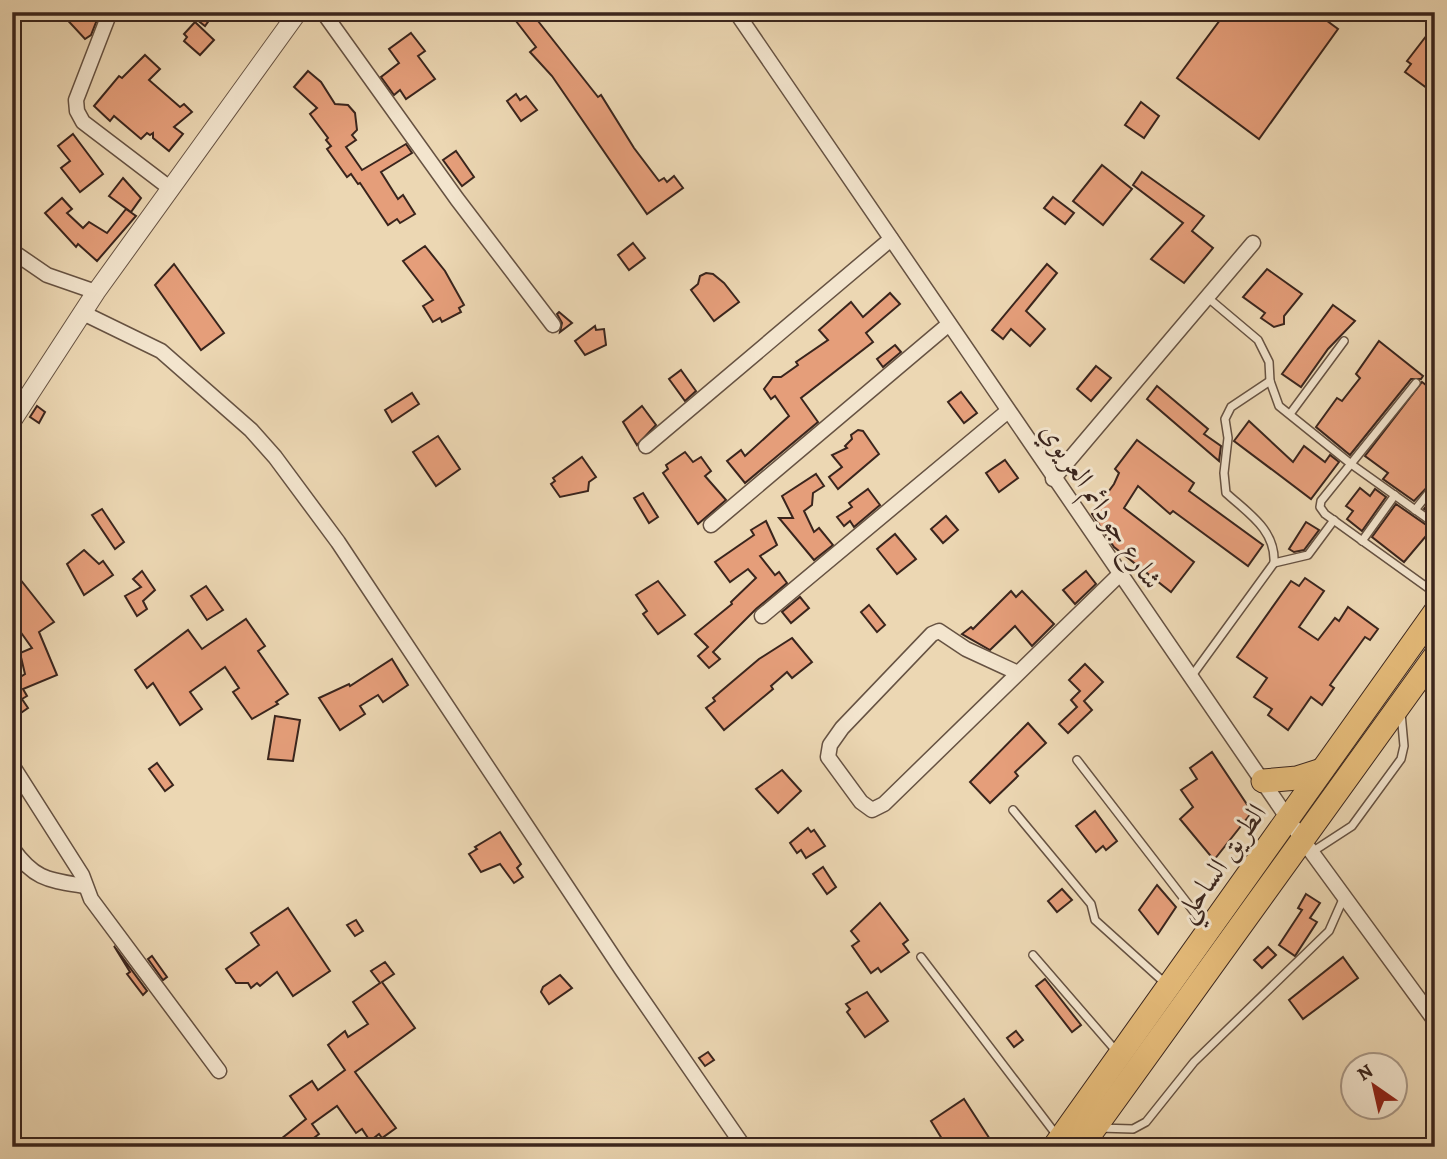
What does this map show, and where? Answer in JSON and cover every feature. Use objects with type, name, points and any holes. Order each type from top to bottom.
[{"type":"highway","name":"الطريق الساحلي","points":[[1065,1144],[1120,1055],[1435,612]]},
{"type":"highway","name":"الطريق الساحلي","points":[[1065,1144],[1095,1128],[1307,846],[1400,704],[1435,656]]},
{"type":"highway","points":[[1263,781],[1297,778],[1322,770]]},
{"type":"street","points":[[110,12],[76,100],[77,111],[83,122],[171,189]]},
{"type":"street","points":[[12,421],[96,292],[298,12]]},
{"type":"street","points":[[323,12],[457,199],[553,325]]},
{"type":"street","name":"شارع جودائم العريوي","points":[[736,12],[1307,846],[1435,1021]]},
{"type":"street","points":[[646,446],[891,239]]},
{"type":"street","points":[[1054,479],[1253,243]]},
{"type":"street","points":[[12,251],[47,275],[96,292]]},
{"type":"street","points":[[83,313],[161,351],[229,414],[251,430],[275,457],[338,542],[622,970],[744,1147]]},
{"type":"street","points":[[711,525],[949,324]]},
{"type":"street","points":[[762,616],[1008,411]]},
{"type":"street","points":[[1018,673],[966,649],[939,631],[932,634],[842,728],[830,744],[828,757],[861,802],[872,810],[884,804],[1018,673],[1119,574]]},
{"type":"street","points":[[12,765],[82,875],[91,899],[219,1072]]},
{"type":"street","points":[[12,848],[26,867],[40,878],[85,886]]},
{"type":"lane","points":[[1207,297],[1258,340],[1269,362],[1270,381],[1279,406],[1351,464],[1435,524]]},
{"type":"lane","points":[[1290,414],[1344,341]]},
{"type":"lane","points":[[1191,677],[1274,563],[1275,550],[1265,528],[1226,493],[1224,474],[1228,438],[1225,419],[1231,407],[1270,381]]},
{"type":"lane","points":[[1416,383],[1321,501],[1320,507],[1435,593]]},
{"type":"lane","points":[[1415,510],[1435,485]]},
{"type":"lane","points":[[1362,541],[1395,495]]},
{"type":"lane","points":[[1274,563],[1308,555],[1334,520]]},
{"type":"lane","points":[[1307,846],[1352,826],[1401,759],[1404,746],[1400,704]]},
{"type":"lane","points":[[1077,760],[1209,930]]},
{"type":"lane","points":[[1013,810],[1091,904],[1095,920],[1168,986]]},
{"type":"lane","points":[[1095,1128],[1133,1129],[1146,1122],[1194,1062],[1329,931],[1344,897]]},
{"type":"lane","points":[[1033,955],[1120,1055]]},
{"type":"lane","points":[[921,957],[1065,1144]]},
{"type":"building","points":[[60,12],[100,12],[91,35],[85,39]]},
{"type":"building","points":[[187,12],[215,12],[205,26]]},
{"type":"building","points":[[509,12],[549,12],[538,21],[598,97],[601,95],[634,148],[659,181],[664,178],[667,182],[674,176],[683,188],[647,214],[552,76],[530,52],[536,47]]},
{"type":"building","points":[[1226,12],[1315,12],[1338,29],[1259,139],[1177,78]]},
{"type":"building","points":[[195,22],[214,40],[200,55],[184,41],[187,37],[184,34]]},
{"type":"building","points":[[411,33],[425,51],[418,56],[435,79],[406,99],[400,90],[394,95],[381,77],[399,63],[389,49]]},
{"type":"building","points":[[1427,35],[1435,40],[1435,94],[1405,72],[1411,64],[1407,61]]},
{"type":"building","points":[[145,55],[160,69],[149,80],[180,107],[184,104],[192,112],[174,127],[183,134],[169,151],[153,138],[153,133],[147,133],[141,139],[114,116],[110,121],[94,106],[119,76],[122,78]]},
{"type":"building","points":[[308,71],[321,82],[335,104],[348,105],[355,113],[357,130],[352,135],[356,140],[346,147],[362,170],[406,144],[412,153],[381,172],[398,199],[403,195],[415,214],[400,223],[397,219],[388,225],[360,183],[358,184],[351,174],[347,177],[327,149],[331,146],[326,140],[328,138],[310,114],[317,108],[294,87]]},
{"type":"building","points":[[516,94],[520,100],[526,96],[537,110],[521,121],[507,101]]},
{"type":"building","points":[[1141,102],[1159,116],[1144,138],[1125,125]]},
{"type":"building","points":[[73,134],[103,174],[80,192],[61,168],[70,161],[58,146]]},
{"type":"building","points":[[456,151],[474,177],[462,186],[443,160]]},
{"type":"building","points":[[1102,165],[1132,189],[1103,225],[1073,201]]},
{"type":"building","points":[[1142,172],[1204,216],[1192,231],[1213,248],[1184,283],[1151,259],[1183,223],[1133,185]]},
{"type":"building","points":[[123,178],[141,198],[131,212],[109,196]]},
{"type":"building","points":[[1053,197],[1074,213],[1065,224],[1044,208]]},
{"type":"building","points":[[62,198],[72,209],[67,213],[83,228],[89,222],[107,233],[126,209],[136,216],[97,261],[78,244],[76,247],[45,213]]},
{"type":"building","points":[[633,243],[645,258],[629,270],[618,255]]},
{"type":"building","points":[[425,246],[445,271],[464,305],[459,308],[461,312],[442,322],[440,318],[433,322],[423,306],[433,300],[403,261]]},
{"type":"building","points":[[174,264],[224,333],[201,350],[155,285]]},
{"type":"building","points":[[1047,264],[1057,273],[1026,311],[1045,329],[1030,346],[1011,329],[1003,339],[992,330]]},
{"type":"building","points":[[1267,269],[1302,294],[1284,316],[1284,324],[1274,327],[1261,318],[1265,313],[1243,297]]},
{"type":"building","points":[[713,274],[724,283],[739,302],[714,321],[691,290],[698,284],[700,276]]},
{"type":"building","points":[[890,293],[900,304],[866,333],[873,342],[801,398],[818,422],[745,483],[727,461],[741,450],[745,456],[789,416],[775,396],[771,399],[764,389],[773,377],[781,377],[798,365],[796,362],[828,340],[819,330],[851,302],[863,317]]},
{"type":"building","points":[[1333,305],[1355,321],[1328,349],[1301,387],[1282,374]]},
{"type":"building","points":[[559,312],[572,323],[560,332],[562,323],[557,314]]},
{"type":"building","points":[[595,326],[596,330],[604,329],[606,345],[585,355],[575,341]]},
{"type":"building","points":[[1379,341],[1423,376],[1421,379],[1411,379],[1350,455],[1316,427],[1337,398],[1342,401],[1360,378],[1356,374]]},
{"type":"building","points":[[895,345],[901,352],[883,367],[877,359]]},
{"type":"building","points":[[1096,366],[1111,378],[1091,401],[1077,389]]},
{"type":"building","points":[[681,370],[696,391],[685,401],[669,379]]},
{"type":"building","points":[[1422,382],[1435,392],[1435,479],[1414,501],[1383,479],[1388,473],[1365,456]]},
{"type":"building","points":[[1157,386],[1208,429],[1204,434],[1221,446],[1219,461],[1147,399]]},
{"type":"building","points":[[961,392],[977,413],[964,423],[948,402]]},
{"type":"building","points":[[412,393],[419,404],[392,422],[385,410]]},
{"type":"building","points":[[37,406],[45,412],[39,423],[30,417]]},
{"type":"building","points":[[642,406],[656,425],[637,445],[623,422]]},
{"type":"building","points":[[1249,421],[1293,462],[1304,446],[1325,462],[1330,455],[1339,462],[1311,499],[1234,441]]},
{"type":"building","points":[[858,430],[863,431],[879,454],[838,489],[829,477],[842,467],[832,455],[847,448],[845,446],[852,439],[851,435]]},
{"type":"building","points":[[438,436],[460,469],[436,486],[413,452]]},
{"type":"building","points":[[1137,440],[1194,483],[1189,491],[1263,545],[1248,566],[1173,511],[1170,514],[1138,486],[1124,508],[1194,562],[1171,592],[1114,547],[1092,514],[1114,484],[1119,473],[1115,469]]},
{"type":"building","points":[[685,452],[693,462],[701,457],[711,471],[705,476],[726,500],[698,524],[663,473],[668,469],[666,465]]},
{"type":"building","points":[[582,457],[596,477],[589,482],[588,491],[560,497],[551,484],[555,481],[553,478]]},
{"type":"building","points":[[1005,460],[1018,478],[999,492],[986,473]]},
{"type":"building","points":[[816,474],[824,486],[813,493],[812,505],[804,511],[814,532],[819,528],[833,545],[814,560],[779,518],[793,518],[782,496]]},
{"type":"building","points":[[1360,488],[1370,496],[1375,489],[1386,497],[1362,531],[1347,519],[1353,511],[1346,506]]},
{"type":"building","points":[[868,489],[880,505],[854,527],[850,521],[844,526],[837,517],[852,507],[849,503]]},
{"type":"building","points":[[643,493],[658,517],[649,523],[634,498]]},
{"type":"building","points":[[1435,495],[1435,516],[1424,509]]},
{"type":"building","points":[[1396,504],[1432,529],[1404,562],[1372,537]]},
{"type":"building","points":[[102,509],[124,542],[115,549],[92,515]]},
{"type":"building","points":[[946,516],[958,530],[943,543],[931,529]]},
{"type":"building","points":[[766,521],[777,545],[760,556],[775,575],[779,572],[787,583],[756,609],[713,652],[720,659],[709,668],[698,656],[708,647],[695,634],[732,604],[756,578],[748,569],[730,582],[715,562],[754,535],[751,530]]},
{"type":"building","points":[[1306,522],[1319,530],[1304,550],[1294,552],[1289,549]]},
{"type":"building","points":[[895,534],[916,559],[897,574],[877,549]]},
{"type":"building","points":[[84,550],[99,564],[103,561],[113,575],[84,595],[67,564]]},
{"type":"building","points":[[12,569],[54,622],[39,632],[57,675],[23,689],[27,696],[22,699],[28,708],[12,719],[12,673],[17,679],[25,674],[20,653],[32,648],[12,620]]},
{"type":"building","points":[[142,571],[155,590],[143,601],[147,609],[137,616],[125,596],[141,587],[133,579]]},
{"type":"building","points":[[1086,571],[1096,584],[1075,604],[1063,590]]},
{"type":"building","points":[[1305,578],[1324,591],[1299,627],[1318,640],[1335,618],[1339,621],[1348,607],[1378,629],[1370,640],[1365,637],[1330,685],[1334,688],[1322,705],[1311,697],[1288,730],[1268,715],[1272,709],[1254,697],[1267,678],[1237,657],[1291,581],[1299,586]]},
{"type":"building","points":[[658,581],[685,615],[658,634],[643,614],[647,611],[636,595]]},
{"type":"building","points":[[206,586],[223,610],[207,620],[191,596]]},
{"type":"building","points":[[1011,591],[1016,597],[1022,591],[1054,624],[1032,646],[1015,626],[990,650],[962,634],[971,627],[973,629]]},
{"type":"building","points":[[800,597],[809,608],[791,623],[782,612]]},
{"type":"building","points":[[869,605],[885,625],[877,632],[861,612]]},
{"type":"building","points":[[246,619],[265,646],[258,651],[288,694],[276,702],[278,704],[252,719],[233,692],[239,688],[225,667],[190,692],[202,709],[180,725],[153,683],[147,688],[135,670],[188,630],[202,649]]},
{"type":"building","points":[[792,638],[812,662],[792,678],[787,672],[771,686],[773,689],[724,730],[706,708],[715,701],[713,698],[759,659]]},
{"type":"building","points":[[392,659],[408,685],[383,702],[378,695],[360,706],[365,714],[340,730],[319,698],[349,684],[350,686]]},
{"type":"building","points":[[1085,664],[1103,682],[1084,701],[1092,710],[1068,733],[1059,724],[1077,707],[1071,700],[1080,691],[1069,680]]},
{"type":"building","points":[[275,716],[300,720],[293,761],[268,759]]},
{"type":"building","points":[[1028,723],[1046,743],[1015,772],[1018,776],[990,803],[970,782]]},
{"type":"building","points":[[1212,752],[1252,812],[1214,860],[1180,819],[1193,807],[1181,790],[1197,779],[1190,768]]},
{"type":"building","points":[[157,763],[173,785],[165,791],[149,769]]},
{"type":"building","points":[[782,770],[801,791],[778,813],[756,789]]},
{"type":"building","points":[[1095,811],[1117,841],[1106,850],[1103,846],[1096,852],[1076,826]]},
{"type":"building","points":[[808,828],[811,832],[814,830],[825,846],[806,858],[801,850],[797,853],[790,843]]},
{"type":"building","points":[[500,832],[521,864],[517,868],[523,877],[514,883],[500,864],[481,872],[469,854],[477,849],[475,847]]},
{"type":"building","points":[[823,867],[836,887],[827,894],[813,874]]},
{"type":"building","points":[[1157,885],[1176,907],[1158,934],[1139,910]]},
{"type":"building","points":[[1062,889],[1072,900],[1057,912],[1048,901]]},
{"type":"building","points":[[1306,894],[1320,903],[1310,918],[1317,922],[1295,956],[1279,945],[1302,910],[1298,908]]},
{"type":"building","points":[[880,903],[908,940],[903,944],[909,952],[881,972],[878,968],[871,973],[852,946],[859,941],[851,931]]},
{"type":"building","points":[[288,908],[330,971],[293,996],[277,972],[260,986],[257,983],[251,988],[248,983],[236,983],[226,969],[259,945],[251,933]]},
{"type":"building","points":[[356,920],[363,931],[355,936],[347,925]]},
{"type":"building","points":[[114,946],[147,991],[143,995],[127,974],[130,972]]},
{"type":"building","points":[[1268,947],[1276,955],[1262,968],[1254,960]]},
{"type":"building","points":[[152,956],[167,977],[163,980],[148,959]]},
{"type":"building","points":[[1343,957],[1358,978],[1303,1019],[1289,1000]]},
{"type":"building","points":[[385,962],[394,974],[382,982],[415,1028],[355,1072],[396,1128],[382,1138],[379,1134],[370,1141],[362,1129],[356,1133],[337,1106],[312,1124],[319,1134],[302,1147],[287,1147],[281,1139],[306,1119],[290,1096],[312,1081],[318,1090],[345,1070],[328,1045],[345,1031],[348,1037],[368,1024],[353,1002],[380,983],[371,971]]},
{"type":"building","points":[[560,975],[572,988],[549,1004],[541,992],[543,987]]},
{"type":"building","points":[[1045,979],[1081,1025],[1072,1032],[1036,986]]},
{"type":"building","points":[[867,992],[888,1021],[865,1037],[847,1012],[850,1009],[846,1004]]},
{"type":"building","points":[[1016,1031],[1023,1040],[1014,1047],[1007,1038]]},
{"type":"building","points":[[708,1052],[714,1060],[705,1066],[699,1058]]},
{"type":"building","points":[[964,1099],[995,1147],[947,1147],[931,1121]]}]
